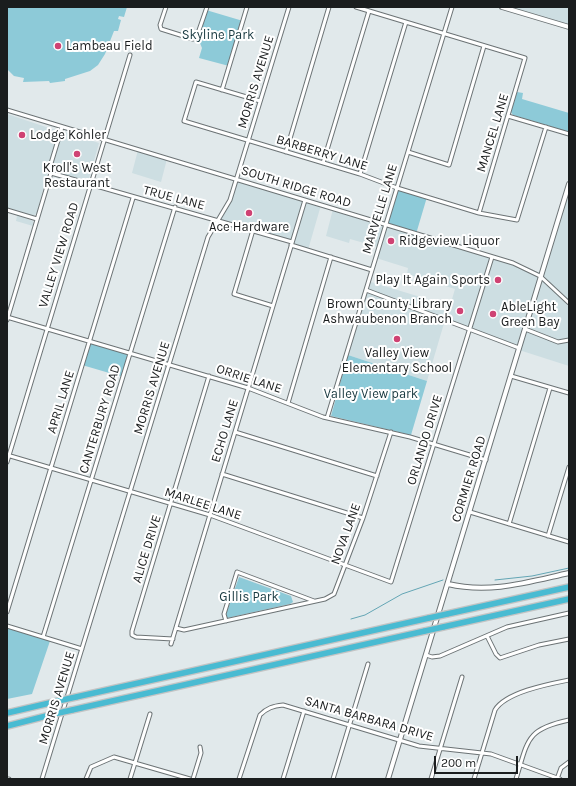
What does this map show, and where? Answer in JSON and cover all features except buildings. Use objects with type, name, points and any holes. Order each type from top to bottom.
[{"type":"highway","points":[[7,712],[447,614],[569,585]]},
{"type":"highway","points":[[7,725],[569,599]]},
{"type":"highway","points":[[518,611],[569,602]]},
{"type":"highway","points":[[7,709],[56,702]]},
{"type":"street","points":[[166,7],[160,25],[161,29],[195,38],[206,7]]},
{"type":"street","points":[[247,7],[222,90],[260,101]]},
{"type":"street","name":"MORRIS AVENUE","points":[[42,779],[208,237],[230,200],[289,7]]},
{"type":"street","points":[[286,152],[330,7]]},
{"type":"street","points":[[356,7],[484,46],[449,164],[408,152]]},
{"type":"street","name":"MARVELLE LANE","points":[[327,418],[452,7]]},
{"type":"street","points":[[502,7],[569,27]]},
{"type":"street","points":[[323,163],[369,11]]},
{"type":"street","points":[[360,174],[406,22]]},
{"type":"street","name":"MANCEL LANE","points":[[479,213],[525,58],[484,46]]},
{"type":"street","name":"VALLEY VIEW ROAD","points":[[7,462],[130,55]]},
{"type":"street","name":"BARBERRY LANE","points":[[222,90],[196,82],[184,121],[360,174],[397,188],[479,213],[517,220],[546,127]]},
{"type":"street","name":"SOUTH RIDGE ROAD","points":[[7,110],[492,256],[540,276],[569,303]]},
{"type":"street","points":[[508,116],[569,134]]},
{"type":"street","points":[[7,318],[51,173],[49,170],[62,127]]},
{"type":"street","name":"TRUE LANE","points":[[51,173],[133,198],[163,206],[174,207],[253,230],[372,270]]},
{"type":"street","name":"CORMIER ROAD","points":[[388,779],[569,184]]},
{"type":"street","name":"APRIL LANE","points":[[7,612],[133,198]]},
{"type":"street","name":"ECHO LANE","points":[[171,644],[305,200]]},
{"type":"street","name":"CANTERBURY ROAD","points":[[43,637],[174,207]]},
{"type":"street","points":[[7,210],[37,219]]},
{"type":"street","points":[[253,230],[234,294],[273,306]]},
{"type":"street","name":"ORLANDO DRIVE","points":[[389,582],[393,580],[492,256]]},
{"type":"street","points":[[288,403],[331,257]]},
{"type":"street","points":[[366,290],[520,348]]},
{"type":"street","name":"ORRIE LANE","points":[[7,318],[47,328],[248,388],[327,418],[391,432],[486,460]]},
{"type":"street","points":[[525,329],[558,342],[569,340]]},
{"type":"street","name":"ALICE DRIVE","points":[[172,639],[136,637],[132,635],[209,376]]},
{"type":"street","points":[[511,376],[569,393]]},
{"type":"street","points":[[509,524],[550,388]]},
{"type":"street","points":[[235,432],[377,476]]},
{"type":"street","name":"NOVA LANE","points":[[176,628],[184,630],[226,621],[325,599],[334,594],[363,518],[391,432]]},
{"type":"street","name":"MARLEE LANE","points":[[8,455],[210,515],[389,582]]},
{"type":"street","points":[[548,536],[569,467]]},
{"type":"street","points":[[222,474],[363,518]]},
{"type":"street","points":[[470,512],[569,542]]},
{"type":"street","points":[[226,621],[224,614],[237,572],[315,601]]},
{"type":"street","points":[[448,584],[463,588],[497,588],[569,572]]},
{"type":"street","points":[[426,655],[432,657],[440,656],[507,627],[530,620],[569,613]]},
{"type":"street","points":[[7,626],[82,649]]},
{"type":"street","points":[[487,636],[496,654],[500,658],[539,645],[569,639]]},
{"type":"street","points":[[333,779],[368,664]]},
{"type":"street","points":[[431,779],[462,677]]},
{"type":"street","points":[[474,779],[498,705],[503,701],[537,687],[569,680]]},
{"type":"street","name":"SANTA BARBARA DRIVE","points":[[239,779],[256,723],[260,715],[266,709],[283,705],[400,740],[440,749],[482,752],[520,764],[558,779]]},
{"type":"street","points":[[283,779],[304,711]]},
{"type":"street","points":[[130,779],[150,714]]},
{"type":"street","points":[[516,779],[526,746],[537,730],[569,720]]},
{"type":"street","points":[[193,779],[201,753],[200,747]]},
{"type":"street","points":[[86,779],[91,767],[114,757],[190,779]]},
{"type":"street","points":[[558,779],[561,768],[569,762]]},
{"type":"shaded area","points":[[502,7],[569,7],[569,27]]},
{"type":"shaded area","points":[[7,114],[58,131],[37,213],[33,216],[26,214],[25,218],[33,221],[33,226],[16,221],[18,211],[7,208]]},
{"type":"shaded area","points":[[62,131],[99,143],[88,182],[51,171]]},
{"type":"shaded area","points":[[138,150],[167,159],[161,182],[132,173]]},
{"type":"shaded area","points":[[237,179],[321,205],[308,250],[291,245],[292,242],[218,220],[230,200]]},
{"type":"shaded area","points":[[569,184],[569,366],[519,350],[519,348],[445,320],[427,381],[348,355],[371,282],[450,306],[455,289],[407,274],[408,268],[376,258],[378,247],[350,239],[349,243],[326,236],[333,209],[512,263],[540,276]]},
{"type":"green space","name":"Lambeau Field","points":[[7,7],[127,7],[124,17],[119,16],[118,19],[121,20],[118,31],[114,31],[105,54],[98,65],[90,71],[65,79],[65,81],[50,83],[49,81],[23,82],[24,78],[14,76],[7,69]]},
{"type":"green space","name":"Skyline Park","points":[[206,10],[243,21],[229,66],[199,58],[202,48],[197,36]]},
{"type":"green space","points":[[517,92],[523,93],[522,99],[569,113],[569,132],[513,115],[511,112]]},
{"type":"green space","points":[[397,188],[427,197],[416,234],[386,225]]},
{"type":"green space","points":[[90,341],[130,353],[123,377],[82,365]]},
{"type":"green space","name":"Valley View park","points":[[348,355],[427,381],[411,435],[331,416]]},
{"type":"green space","name":"Gillis Park","points":[[239,577],[291,596],[293,602],[290,604],[227,618],[226,614]]},
{"type":"green space","points":[[7,628],[50,641],[32,694],[7,699]]},
{"type":"waterway","points":[[495,580],[532,576],[569,568]]},
{"type":"waterway","points":[[351,619],[365,615],[402,594],[443,580]]},
{"type":"place","name":"Lambeau Field","points":[[58,46]]},
{"type":"place","name":"Lodge Kohler","points":[[22,135]]},
{"type":"place","name":"Kroll's West Restaurant","points":[[77,154]]},
{"type":"place","name":"Ace Hardware","points":[[249,213]]},
{"type":"place","name":"Ridgeview Liquor","points":[[391,241]]},
{"type":"place","name":"Play It Again Sports","points":[[498,280]]},
{"type":"place","name":"Brown County Library Ashwaubenon Branch","points":[[460,311]]},
{"type":"place","name":"AbleLight Green Bay","points":[[493,314]]},
{"type":"place","name":"Valley View Elementary School","points":[[397,339]]}]
